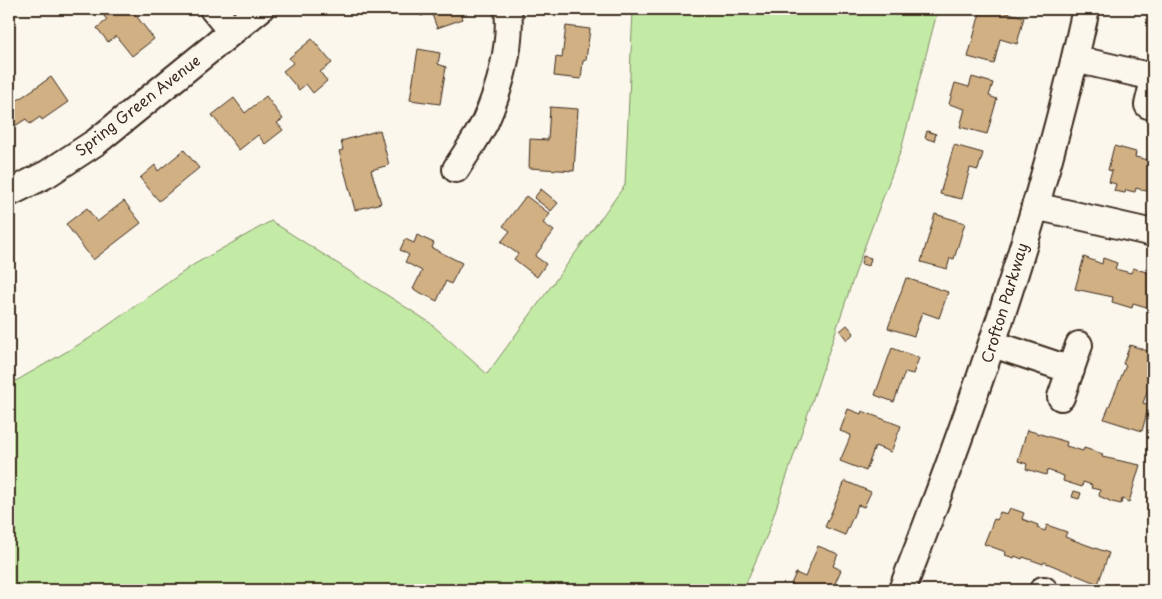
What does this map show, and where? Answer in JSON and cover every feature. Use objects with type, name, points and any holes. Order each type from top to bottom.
[{"type":"street","points":[[213,9],[231,31]]},
{"type":"street","name":"Spring Green Avenue","points":[[9,193],[47,174],[96,142],[260,9]]},
{"type":"street","points":[[456,168],[484,123],[498,89],[505,56],[508,9]]},
{"type":"street","name":"Crofton Parkway","points":[[902,590],[946,476],[993,344],[1035,206],[1076,59],[1086,9]]},
{"type":"street","points":[[1076,59],[1153,77]]},
{"type":"street","points":[[1035,206],[1153,233]]},
{"type":"street","points":[[993,344],[1070,370]]},
{"type":"street","points":[[1061,397],[1079,345]]},
{"type":"green space","points":[[633,9],[938,9],[901,150],[861,256],[767,535],[743,590],[9,590],[9,385],[90,338],[193,265],[271,221],[429,322],[487,374],[625,185]]},
{"type":"building","points":[[99,9],[131,9],[154,39],[132,56],[116,36],[108,42],[97,28],[107,20]]},
{"type":"building","points":[[418,9],[459,9],[463,19],[437,28],[431,12],[421,16]]},
{"type":"building","points":[[981,9],[993,9],[1024,17],[1017,44],[1000,39],[994,64],[968,57]]},
{"type":"building","points":[[566,26],[590,29],[586,60],[583,61],[581,79],[554,76],[556,57],[562,58]]},
{"type":"building","points":[[312,39],[332,63],[320,72],[327,81],[313,93],[306,84],[299,90],[283,71],[293,63],[289,58]]},
{"type":"building","points":[[418,49],[440,53],[438,64],[446,67],[440,104],[410,100]]},
{"type":"building","points":[[51,77],[68,102],[42,120],[40,117],[30,124],[26,119],[15,126],[9,117],[9,106]]},
{"type":"building","points":[[972,77],[993,83],[989,96],[997,99],[987,134],[960,127],[965,109],[949,104],[955,83],[969,87]]},
{"type":"building","points":[[266,96],[283,119],[277,123],[283,130],[265,144],[258,135],[239,150],[212,115],[234,98],[245,113]]},
{"type":"building","points":[[550,107],[578,109],[574,171],[529,168],[530,139],[548,140]]},
{"type":"building","points":[[380,130],[389,165],[371,170],[381,203],[355,210],[339,151],[343,150],[341,141]]},
{"type":"building","points":[[927,131],[936,134],[934,141],[925,138]]},
{"type":"building","points":[[954,145],[983,153],[978,170],[970,168],[962,199],[940,194]]},
{"type":"building","points":[[1114,146],[1136,152],[1135,157],[1153,161],[1153,193],[1136,188],[1135,192],[1126,190],[1125,193],[1114,191],[1116,184],[1109,182],[1112,171],[1108,170]]},
{"type":"building","points":[[184,150],[199,168],[159,201],[140,178],[155,165],[158,171]]},
{"type":"building","points":[[541,189],[558,203],[551,211],[534,198]]},
{"type":"building","points":[[526,196],[550,214],[543,223],[554,231],[535,256],[546,264],[537,277],[514,259],[518,254],[501,242],[510,231],[503,226]]},
{"type":"building","points":[[124,201],[141,223],[93,260],[66,224],[87,208],[97,222]]},
{"type":"building","points":[[935,214],[965,223],[954,259],[950,258],[947,269],[921,262]]},
{"type":"building","points":[[417,235],[434,243],[432,248],[462,263],[451,284],[446,281],[437,301],[413,289],[422,271],[405,262],[409,255],[400,250],[405,239],[414,243]]},
{"type":"building","points":[[863,256],[871,258],[869,266],[861,264]]},
{"type":"building","points":[[1084,257],[1102,264],[1103,258],[1117,263],[1115,269],[1131,273],[1133,268],[1153,274],[1153,315],[1149,313],[1150,308],[1133,303],[1132,308],[1112,302],[1113,297],[1075,289]]},
{"type":"building","points":[[9,262],[14,281],[9,282]]},
{"type":"building","points":[[906,278],[948,292],[939,318],[922,312],[914,336],[888,328]]},
{"type":"building","points":[[847,325],[854,333],[847,340],[840,331]]},
{"type":"building","points":[[1130,345],[1153,353],[1153,386],[1150,384],[1143,403],[1149,405],[1142,431],[1104,419],[1126,365],[1123,364]]},
{"type":"building","points":[[892,348],[919,358],[913,374],[905,372],[894,402],[875,395]]},
{"type":"building","points":[[848,409],[861,414],[862,411],[901,426],[891,452],[875,446],[866,471],[840,461],[851,435],[840,431]]},
{"type":"building","points":[[1027,430],[1067,442],[1066,446],[1083,451],[1084,448],[1103,454],[1102,457],[1140,465],[1129,502],[1122,499],[1121,504],[1112,502],[1099,496],[1100,490],[1091,488],[1092,485],[1083,482],[1082,487],[1063,481],[1064,476],[1047,470],[1046,475],[1026,469],[1027,464],[1018,461]]},
{"type":"building","points":[[845,481],[871,492],[864,507],[858,505],[845,535],[825,527]]},
{"type":"building","points":[[1074,491],[1081,493],[1079,499],[1072,497]]},
{"type":"building","points":[[1010,508],[1024,513],[1022,519],[1038,525],[1037,528],[1045,531],[1047,525],[1067,532],[1065,537],[1109,553],[1098,584],[1044,562],[1043,564],[1023,557],[1022,559],[1005,555],[1006,552],[984,544],[994,519],[997,520],[1000,512],[1007,514]]},
{"type":"building","points":[[818,546],[838,554],[833,566],[841,570],[832,590],[800,590],[791,584],[796,573],[805,577]]}]
